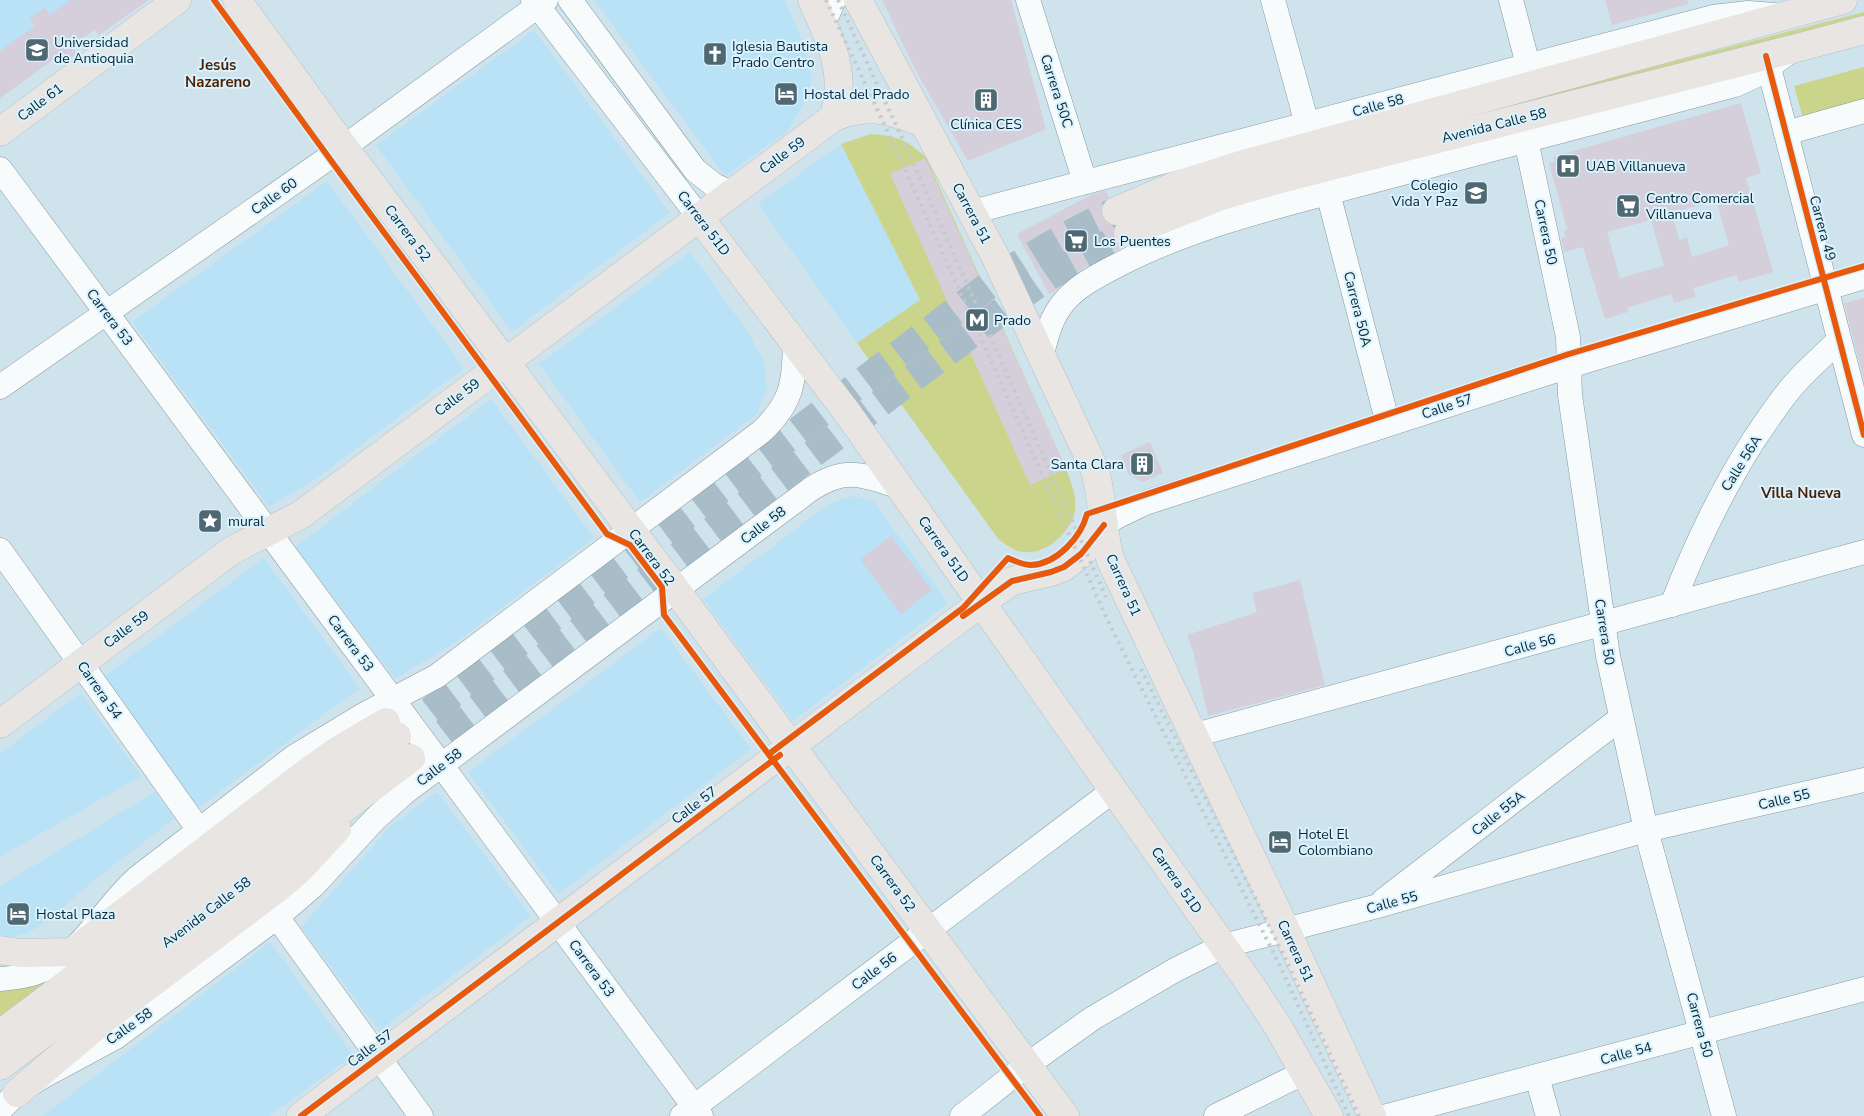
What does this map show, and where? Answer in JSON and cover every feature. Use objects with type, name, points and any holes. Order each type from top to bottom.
[{"type":"main road","name":"Calle 61","points":[[0,132],[177,0]]},
{"type":"main road","name":"Carrera 52","points":[[237,0],[344,147],[632,530],[1065,1116]]},
{"type":"main road","points":[[812,0],[832,49],[838,74],[839,88],[834,117]]},
{"type":"main road","name":"Carrera 51","points":[[858,0],[972,212],[1042,354],[1094,468],[1101,494],[1107,548],[1111,561],[1195,735],[1372,1116]]},
{"type":"main road","name":"Avenida Calle 58","points":[[1844,0],[1240,165],[1174,186],[1122,222],[1213,199],[1264,183],[1767,62],[1793,50],[1864,30]]},
{"type":"main road","name":"Calle 59","points":[[0,724],[231,552],[302,514],[834,117],[868,108],[883,109],[923,123]]},
{"type":"main road","points":[[724,250],[723,221],[731,193]]},
{"type":"main road","name":"Carrera 51D","points":[[699,216],[849,415],[1114,790],[1272,1018],[1329,1116]]},
{"type":"main road","name":"Calle 57","points":[[300,1116],[982,602],[1012,581],[1064,567],[1081,554],[1104,525]]},
{"type":"main road","points":[[0,950],[21,953],[72,952],[337,751],[397,729]]},
{"type":"main road","name":"Avenida Calle 58","points":[[0,1066],[375,785],[397,729]]},
{"type":"main road","name":"Avenida Calle 58","points":[[0,1034],[397,729]]},
{"type":"main road","points":[[8,1101],[102,1020],[279,888],[320,848],[375,785]]},
{"type":"street","name":"Carrera 51D","points":[[570,0],[695,170],[714,185],[731,193]]},
{"type":"street","points":[[823,25],[834,0]]},
{"type":"street","name":"Carrera 50C","points":[[1028,0],[1085,182]]},
{"type":"street","points":[[1273,0],[1307,124]]},
{"type":"street","points":[[1511,0],[1528,65]]},
{"type":"street","name":"Calle 60","points":[[0,387],[344,147],[539,2]]},
{"type":"street","name":"Carrera 51D","points":[[539,2],[699,216]]},
{"type":"street","name":"Calle 58","points":[[972,212],[1752,7],[1786,16]]},
{"type":"street","points":[[1042,354],[1048,329],[1054,315],[1070,295],[1093,279],[1133,258],[1187,235],[1328,193],[1735,85],[1747,80],[1767,62]]},
{"type":"street","name":"Carrera 49","points":[[1767,62],[1864,435]]},
{"type":"street","points":[[1786,133],[1864,111]]},
{"type":"street","name":"Carrera 50","points":[[1526,140],[1568,337],[1570,395],[1608,656],[1646,830],[1724,1116]]},
{"type":"street","name":"Carrera 53","points":[[0,170],[268,532],[397,729],[442,765],[558,922],[693,1113]]},
{"type":"street","name":"Carrera 50A","points":[[1328,193],[1388,424]]},
{"type":"street","name":"Calle 57","points":[[1104,525],[1145,503],[1569,366],[1864,277]]},
{"type":"street","name":"Calle 56A","points":[[1672,605],[1712,510],[1738,465],[1766,422],[1798,381],[1839,340]]},
{"type":"street","points":[[0,979],[34,974],[72,952],[128,886],[300,753],[397,729],[437,676],[632,530],[761,432],[774,420],[785,405],[791,388],[795,344]]},
{"type":"street","name":"Calle 58","points":[[8,1101],[40,1078],[116,1037],[277,917],[313,886],[375,818],[404,794],[825,480],[836,476],[859,475],[900,487]]},
{"type":"street","name":"Carrera 54","points":[[0,550],[199,830]]},
{"type":"street","name":"Calle 56","points":[[1195,735],[1864,552]]},
{"type":"street","name":"Calle 55A","points":[[1374,907],[1621,718]]},
{"type":"street","name":"Calle 55","points":[[962,1116],[1027,1065],[1093,1018],[1128,996],[1223,946],[1374,907],[1646,830],[1864,780]]},
{"type":"street","name":"Calle 56","points":[[693,1113],[1114,790]]},
{"type":"street","points":[[277,917],[421,1116]]},
{"type":"street","name":"Calle 54","points":[[1387,1116],[1864,989]]},
{"type":"street","points":[[1216,1116],[1305,1072]]},
{"type":"street","points":[[1537,1077],[1548,1116]]},
{"type":"shaded area","name":"Universidad de Antioquia","points":[[0,0],[137,0],[139,7],[129,14],[125,9],[123,18],[113,25],[109,20],[107,29],[99,35],[95,30],[72,46],[63,64],[58,56],[0,98]]},
{"type":"shaded area","points":[[594,0],[785,0],[805,47],[812,78],[803,106],[787,132],[725,176]]},
{"type":"shaded area","points":[[534,30],[670,213],[512,332],[376,145]]},
{"type":"shaded area","points":[[841,144],[920,300],[857,343],[758,204]]},
{"type":"shaded area","points":[[327,181],[464,368],[314,480],[269,507],[132,322]]},
{"type":"shaded area","points":[[690,252],[747,331],[764,361],[767,387],[757,414],[640,502],[539,364]]},
{"type":"shaded area","points":[[491,399],[594,538],[458,641],[395,679],[295,547]]},
{"type":"shaded area","points":[[856,496],[873,501],[948,603],[793,721],[703,599],[829,504]]},
{"type":"shaded area","points":[[264,558],[360,688],[198,808],[102,678]]},
{"type":"shaded area","points":[[661,628],[751,749],[558,894],[468,772]]},
{"type":"shaded area","points":[[81,693],[141,776],[0,857],[0,754]]},
{"type":"shaded area","points":[[155,792],[174,819],[93,881],[53,916],[30,932],[14,937],[0,935],[0,886]]},
{"type":"shaded area","points":[[437,792],[531,916],[379,1031],[301,927],[391,826]]},
{"type":"shaded area","points":[[270,942],[353,1055],[270,1116],[43,1116]]},
{"type":"green space","points":[[1864,12],[1864,24],[1206,183]]},
{"type":"green space","points":[[1864,67],[1864,102],[1803,118],[1794,86]]},
{"type":"green space","points":[[871,134],[900,140],[912,146],[926,157],[1066,469],[1075,500],[1073,519],[1063,534],[1041,550],[1021,552],[999,540],[857,343],[920,300],[841,144]]},
{"type":"green space","points":[[49,982],[0,1020],[0,989]]},
{"type":"building","name":"Universidad de Antioquia","points":[[71,0],[149,0],[99,35],[95,29],[71,46],[77,54],[63,64],[58,56],[0,98],[0,51],[35,26],[29,18],[45,8],[50,15]]},
{"type":"building","name":"Clínica CES","points":[[882,0],[1011,0],[1046,129],[968,161],[916,71]]},
{"type":"building","points":[[1605,0],[1687,0],[1688,4],[1612,25]]},
{"type":"building","name":"Centro Comercial Villanueva","points":[[1741,103],[1761,173],[1746,178],[1773,272],[1739,282],[1737,275],[1693,288],[1695,297],[1674,303],[1671,294],[1627,308],[1628,312],[1605,319],[1583,247],[1564,252],[1561,238],[1565,237],[1564,231],[1567,229],[1549,163],[1555,162],[1553,157]],"holes":[[[1716,200],[1729,245],[1692,257],[1687,237],[1679,240],[1672,213]],[[1651,220],[1664,266],[1620,278],[1607,232]]]},
{"type":"building","name":"Prado","points":[[925,158],[1066,469],[1030,485],[890,174]]},
{"type":"building","name":"Los Puentes","points":[[1106,191],[1109,197],[1103,202],[1101,209],[1102,217],[1106,223],[1114,226],[1114,239],[1118,245],[1123,247],[1083,268],[1049,294],[1017,234],[1093,194]]},
{"type":"building","points":[[1864,298],[1864,380],[1844,303]]},
{"type":"building","name":"Santa Clara","points":[[1150,442],[1163,473],[1143,482],[1129,475],[1121,455]]},
{"type":"building","points":[[891,536],[932,590],[901,614],[860,559]]},
{"type":"building","points":[[1300,580],[1325,685],[1208,716],[1193,651],[1187,635],[1257,612],[1252,593]]},
{"type":"tunnel","points":[[397,736],[997,279],[1055,242],[1116,211]]},
{"type":"tunnel","points":[[411,758],[1031,289],[1051,275],[1128,233]]},
{"type":"railway","points":[[826,0],[900,158],[1107,619],[1279,964],[1349,1116]]},
{"type":"railway","points":[[838,0],[908,151],[1106,597]]},
{"type":"railway","points":[[1141,669],[1285,958],[1359,1116]]},
{"type":"cycle path","points":[[214,0],[607,534],[630,545],[662,587],[664,615],[1040,1116]]},
{"type":"cycle path","points":[[1766,56],[1864,435]]},
{"type":"cycle path","points":[[769,754],[963,608],[1008,558],[1022,564],[1031,565],[1050,560],[1059,554],[1074,540],[1087,514],[1569,354],[1864,266]]},
{"type":"cycle path","points":[[963,616],[1012,581],[1064,567],[1081,554],[1104,525]]},
{"type":"cycle path","points":[[301,1116],[780,755]]},
{"type":"place","name":"Universidad de Antioquia","points":[[37,50]]},
{"type":"place","name":"Iglesia Bautista Prado Centro","points":[[715,54]]},
{"type":"place","name":"Hostal del Prado","points":[[786,94]]},
{"type":"place","name":"Clínica CES","points":[[986,100]]},
{"type":"place","name":"UAB Villanueva","points":[[1568,166]]},
{"type":"place","name":"Colegio Vida Y Paz","points":[[1476,193]]},
{"type":"place","name":"Centro Comercial Villanueva","points":[[1628,206]]},
{"type":"place","name":"Los Puentes","points":[[1076,241]]},
{"type":"place","name":"Prado","points":[[977,320]]},
{"type":"place","name":"Santa Clara","points":[[1142,464]]},
{"type":"place","name":"mural","points":[[210,521]]},
{"type":"place","name":"Hotel El Colombiano","points":[[1280,842]]},
{"type":"place","name":"Hostal Plaza","points":[[18,914]]},
{"type":"district","name":"Jesús Nazareno","points":[[218,74]]},
{"type":"district","name":"Villa Nueva","points":[[1801,493]]}]
